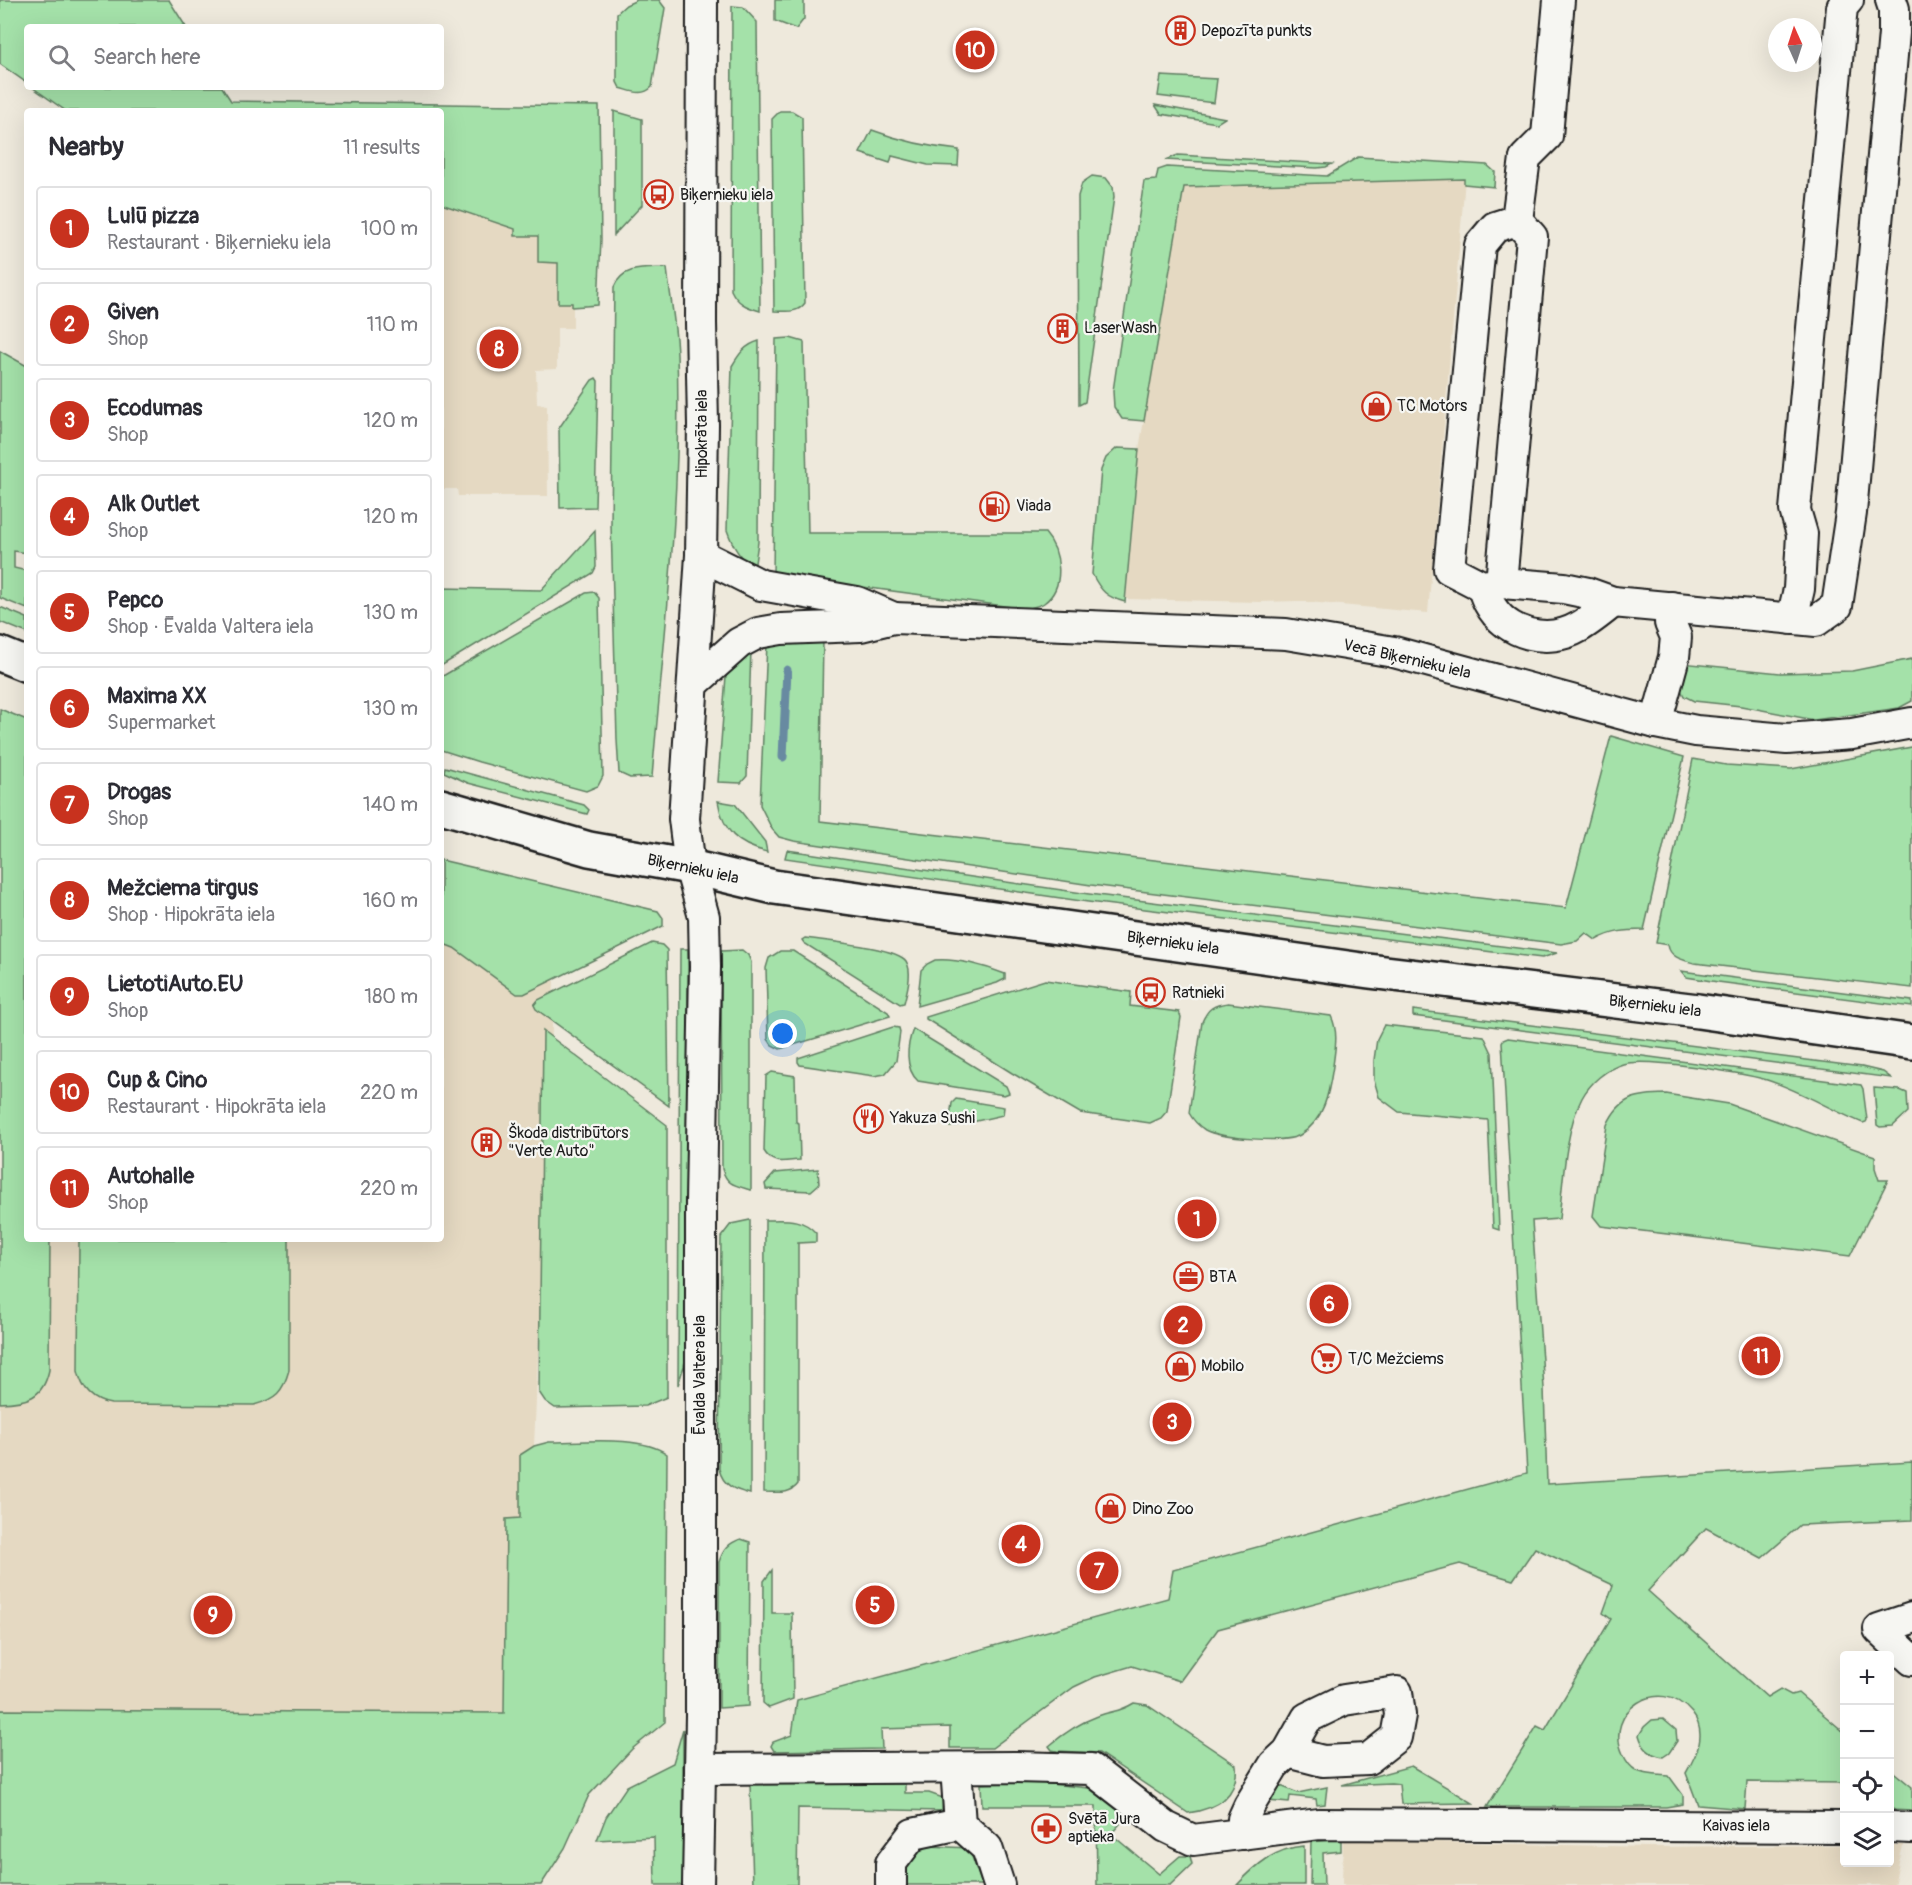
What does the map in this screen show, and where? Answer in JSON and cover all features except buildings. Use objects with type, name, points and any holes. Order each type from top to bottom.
[{"type":"main road","points":[[0,654],[24,664]]},
{"type":"main road","name":"Biķernieku iela","points":[[444,807],[589,849],[690,867],[774,887],[1369,971],[1698,1011],[1912,1042]]},
{"type":"street","name":"Hipokrāta iela","points":[[690,867],[684,819],[701,555],[703,425],[702,0]]},
{"type":"street","points":[[1558,0],[1547,136],[1525,158],[1517,220],[1532,237],[1489,604],[1504,621],[1521,632],[1540,636],[1558,635],[1577,628],[1613,602]]},
{"type":"street","points":[[1792,618],[1799,589],[1802,534],[1795,510],[1842,7],[1848,0]]},
{"type":"street","points":[[1517,220],[1495,227],[1480,245],[1449,569],[1492,584],[1563,588],[1670,615],[1792,618],[1816,621],[1837,606],[1851,513],[1894,33],[1894,9],[1891,0]]},
{"type":"street","name":"Vecā Biķernieku iela","points":[[701,555],[761,585],[857,602],[894,618]]},
{"type":"street","points":[[1656,723],[1674,657],[1676,637],[1670,615]]},
{"type":"street","name":"Vecā Biķernieku iela","points":[[694,683],[739,643],[758,633],[781,628],[861,626],[894,618],[1286,634],[1394,652],[1656,723],[1696,731],[1787,740],[1852,734],[1912,723]]},
{"type":"street","name":"Ēvalda Valtera iela","points":[[690,867],[704,917],[705,967],[700,1356],[698,1885]]},
{"type":"street","points":[[1912,1618],[1879,1629],[1912,1660]]},
{"type":"street","points":[[1243,1834],[1243,1819],[1249,1806],[1274,1765],[1288,1752]]},
{"type":"street","points":[[956,1768],[960,1824],[987,1848],[999,1885]]},
{"type":"street","name":"Kaivas iela","points":[[700,1769],[1091,1769],[1166,1827],[1193,1840],[1319,1824],[1840,1827]]},
{"type":"street","points":[[891,1885],[891,1863],[913,1834],[960,1824]]},
{"type":"street","points":[[1894,1827],[1912,1828]]},
{"type":"shaded area","points":[[1465,179],[1428,613],[1297,601],[1126,599],[1139,449],[1184,187]]},
{"type":"shaded area","points":[[444,205],[515,229],[515,236],[538,236],[558,262],[558,302],[573,303],[573,328],[557,328],[557,369],[536,370],[537,404],[547,405],[548,496],[458,496],[457,489],[444,489]]},
{"type":"shaded area","points":[[24,732],[24,1242],[444,1242],[444,908],[555,958],[534,1446],[520,1455],[520,1519],[506,1519],[505,1713],[0,1885],[0,741]]},
{"type":"shaded area","points":[[1343,1840],[1650,1847],[1840,1845],[1840,1867],[1894,1867],[1894,1845],[1903,1845],[1894,1885],[1342,1885]]},
{"type":"green space","points":[[0,0],[169,0],[184,24],[24,24],[24,81],[0,64]]},
{"type":"green space","points":[[637,0],[659,0],[665,8],[652,87],[641,93],[620,88],[617,82],[617,13],[626,5]]},
{"type":"green space","points":[[775,0],[804,0],[804,19],[796,29],[775,21]]},
{"type":"green space","points":[[732,6],[743,7],[757,22],[760,311],[743,304],[731,290]]},
{"type":"green space","points":[[1161,76],[1217,79],[1214,103],[1158,96]]},
{"type":"green space","points":[[36,90],[224,90],[231,101],[599,106],[601,239],[598,305],[572,307],[572,303],[558,303],[558,263],[538,262],[538,236],[515,236],[515,229],[444,205],[444,108],[62,108]]},
{"type":"green space","points":[[1155,105],[1225,118],[1217,123],[1161,114]]},
{"type":"green space","points":[[614,111],[642,119],[642,205],[614,235]]},
{"type":"green space","points":[[780,111],[792,111],[802,117],[805,303],[798,309],[787,311],[774,311],[772,119]]},
{"type":"green space","points":[[872,130],[915,143],[959,150],[958,166],[928,165],[892,156],[890,163],[860,153]]},
{"type":"green space","points":[[1178,155],[1332,164],[1317,168],[1165,160]]},
{"type":"green space","points":[[1358,157],[1487,165],[1495,172],[1494,187],[1464,184],[1464,179],[1184,187],[1144,421],[1122,419],[1114,407],[1113,391],[1144,181],[1156,180],[1158,170],[1167,167],[1327,176]]},
{"type":"green space","points":[[1092,176],[1106,178],[1113,187],[1114,197],[1085,402],[1079,405],[1078,196],[1082,183]]},
{"type":"green space","points":[[667,268],[676,343],[678,407],[671,566],[652,777],[630,778],[619,773],[617,740],[611,524],[614,287],[623,275],[629,272]]},
{"type":"green space","points":[[790,338],[804,342],[808,533],[1045,533],[1055,549],[1059,569],[1056,588],[1051,596],[1042,604],[1026,609],[773,575],[776,339]]},
{"type":"green space","points":[[759,341],[758,542],[754,570],[738,552],[727,530],[732,366],[743,350]]},
{"type":"green space","points":[[0,351],[24,364],[24,553],[14,551],[14,568],[24,570],[24,608],[0,598]]},
{"type":"green space","points":[[596,378],[598,381],[595,507],[560,508],[559,428],[592,380]]},
{"type":"green space","points":[[1117,448],[1139,449],[1125,602],[1105,592],[1092,574],[1101,470],[1106,458]]},
{"type":"green space","points":[[595,531],[596,567],[593,573],[444,664],[444,588],[541,590]]},
{"type":"green space","points":[[594,592],[599,598],[603,776],[598,786],[586,791],[444,751],[444,675],[586,593]]},
{"type":"green space","points":[[0,607],[24,617],[24,632],[0,622]]},
{"type":"green space","points":[[823,640],[820,821],[1566,908],[1611,736],[1684,757],[1644,930],[1619,932],[1596,940],[1586,933],[1577,941],[1561,944],[1091,885],[779,837],[772,829],[760,805],[767,643]]},
{"type":"green space","points":[[751,649],[747,776],[741,783],[718,782],[726,676],[743,651]]},
{"type":"green space","points":[[1912,659],[1912,701],[1899,708],[1814,720],[1741,706],[1694,701],[1684,696],[1680,688],[1682,663],[1780,673],[1852,671]]},
{"type":"green space","points":[[0,709],[24,719],[24,1242],[50,1242],[49,1370],[46,1380],[38,1393],[32,1397],[18,1402],[0,1403]]},
{"type":"green space","points":[[1912,747],[1912,988],[1694,963],[1674,956],[1668,945],[1656,943],[1693,759],[1726,765],[1791,769]]},
{"type":"green space","points":[[445,767],[584,805],[589,810],[587,814],[468,783],[444,772]]},
{"type":"green space","points":[[718,801],[735,804],[765,842],[767,852],[747,845],[733,835],[720,812]]},
{"type":"green space","points":[[787,850],[1089,894],[1557,953],[1542,958],[1088,902],[785,858]]},
{"type":"green space","points":[[444,861],[658,911],[663,918],[663,926],[524,994],[517,994],[454,948],[444,944]]},
{"type":"green space","points":[[805,938],[875,948],[900,956],[906,961],[909,971],[904,1003],[900,1004],[804,943],[802,940]]},
{"type":"green space","points":[[652,943],[662,945],[667,950],[669,1106],[536,1009],[534,1005],[538,1000]]},
{"type":"green space","points":[[680,949],[688,949],[687,1351],[678,1385]]},
{"type":"green space","points":[[742,950],[751,962],[751,1190],[732,1184],[722,1169],[721,951]]},
{"type":"green space","points":[[780,951],[793,951],[888,1012],[890,1016],[780,1049],[772,1045],[768,1039],[766,968],[769,958]]},
{"type":"green space","points":[[935,960],[961,961],[980,966],[1005,974],[1005,979],[917,1006],[921,970]]},
{"type":"green space","points":[[1681,971],[1912,1001],[1912,1007],[1718,982],[1686,977]]},
{"type":"green space","points":[[1045,980],[1131,992],[1130,1006],[1179,1012],[1181,1017],[1167,1111],[1161,1118],[1150,1123],[1080,1113],[926,1019],[926,1017]]},
{"type":"green space","points":[[1228,1003],[1331,1016],[1336,1041],[1327,1095],[1315,1122],[1300,1135],[1281,1139],[1252,1139],[1213,1133],[1205,1130],[1189,1113],[1202,1022],[1206,1013],[1212,1008]]},
{"type":"green space","points":[[1413,1010],[1862,1067],[1883,1072],[1891,1078],[1413,1016]]},
{"type":"green space","points":[[1384,1025],[1484,1036],[1492,1053],[1499,1230],[1493,1228],[1488,1120],[1399,1112],[1379,1097],[1374,1080],[1374,1060],[1377,1039]]},
{"type":"green space","points":[[893,1027],[899,1028],[900,1032],[896,1061],[885,1074],[874,1076],[800,1065],[798,1062],[798,1058]]},
{"type":"green space","points":[[913,1029],[1006,1086],[1009,1093],[1004,1095],[918,1081],[910,1070],[908,1056]]},
{"type":"green space","points":[[543,1031],[667,1125],[667,1397],[645,1406],[555,1408],[545,1401],[539,1392]]},
{"type":"green space","points":[[1508,1038],[1861,1085],[1863,1089],[1867,1120],[1863,1123],[1791,1089],[1755,1077],[1672,1064],[1635,1062],[1617,1066],[1599,1077],[1589,1087],[1576,1111],[1568,1141],[1559,1219],[1532,1221],[1544,1388],[1547,1484],[1912,1462],[1912,1520],[1800,1525],[1762,1558],[1706,1528],[1648,1591],[1767,1697],[1780,1689],[1791,1695],[1798,1693],[1840,1729],[1840,1783],[1747,1782],[1745,1809],[1698,1805],[1686,1773],[1699,1743],[1697,1721],[1692,1713],[1679,1702],[1664,1697],[1650,1697],[1627,1712],[1621,1724],[1619,1739],[1623,1754],[1628,1764],[1637,1771],[1669,1776],[1683,1795],[1683,1804],[1666,1807],[1487,1807],[1537,1726],[1545,1730],[1611,1619],[1603,1613],[1613,1585],[1535,1548],[1513,1580],[1460,1564],[1218,1629],[1180,1681],[1132,1666],[1095,1677],[1074,1687],[992,1748],[950,1748],[950,1727],[881,1729],[882,1749],[774,1751],[771,1746],[773,1742],[792,1735],[797,1700],[1168,1598],[1173,1570],[1527,1473],[1503,1040]]},
{"type":"green space","points":[[772,1072],[795,1076],[800,1160],[775,1161],[764,1151],[766,1076]]},
{"type":"green space","points":[[1874,1088],[1900,1090],[1907,1093],[1908,1112],[1893,1126],[1880,1127],[1877,1125]]},
{"type":"green space","points":[[1666,1094],[1729,1104],[1875,1156],[1875,1168],[1879,1180],[1888,1180],[1850,1256],[1601,1226],[1593,1216],[1607,1125],[1618,1108],[1630,1099]]},
{"type":"green space","points":[[956,1099],[1004,1107],[1003,1115],[950,1127],[952,1103]]},
{"type":"green space","points":[[818,1169],[819,1184],[811,1191],[766,1189],[765,1184],[775,1173]]},
{"type":"green space","points":[[750,1220],[750,1494],[730,1486],[723,1480],[719,1469],[721,1237],[731,1224]]},
{"type":"green space","points":[[765,1220],[799,1222],[816,1233],[816,1242],[798,1243],[798,1484],[795,1488],[783,1492],[764,1492]]},
{"type":"green space","points":[[79,1242],[289,1242],[289,1370],[284,1384],[273,1397],[254,1405],[111,1404],[98,1400],[85,1389],[78,1371]]},
{"type":"green space","points":[[549,1442],[627,1442],[656,1448],[667,1454],[665,1722],[632,1749],[589,1795],[565,1848],[541,1885],[0,1885],[0,1710],[504,1713],[506,1519],[520,1518],[520,1455],[534,1446]]},
{"type":"green space","points":[[741,1539],[750,1542],[749,1706],[719,1708],[719,1562],[727,1547]]},
{"type":"green space","points":[[772,1570],[772,1613],[792,1613],[793,1699],[769,1708],[763,1703],[764,1581]]},
{"type":"green space","points":[[1134,1703],[1147,1705],[1236,1765],[1234,1785],[1224,1800],[1208,1808],[1188,1813],[1099,1753],[1057,1751],[1052,1750],[1049,1746],[1084,1722]]},
{"type":"green space","points":[[1663,1719],[1676,1730],[1677,1741],[1669,1753],[1663,1757],[1647,1750],[1639,1735],[1652,1720]]},
{"type":"green space","points":[[683,1729],[683,1885],[655,1885],[654,1837],[597,1840],[606,1817],[627,1786],[673,1763]]},
{"type":"green space","points":[[1411,1766],[1473,1803],[1401,1804],[1399,1784],[1342,1785]]},
{"type":"green space","points":[[1894,1772],[1912,1787],[1912,1810],[1894,1809]]},
{"type":"green space","points":[[1032,1782],[1098,1789],[1127,1816],[1111,1834],[1159,1874],[1180,1856],[1190,1856],[1192,1864],[1170,1885],[1097,1885],[1096,1806],[982,1806],[981,1784]]},
{"type":"green space","points":[[750,1784],[905,1784],[905,1793],[929,1793],[943,1798],[942,1811],[798,1808],[797,1885],[753,1885]]},
{"type":"green space","points":[[1278,1785],[1298,1793],[1327,1787],[1325,1804],[1317,1805],[1316,1799],[1290,1796],[1289,1803],[1268,1801]]},
{"type":"green space","points":[[1341,1839],[1341,1851],[1323,1853],[1324,1885],[1310,1885],[1311,1842]]},
{"type":"green space","points":[[928,1846],[969,1848],[982,1885],[902,1885],[901,1866]]},
{"type":"green space","points":[[1304,1846],[1304,1885],[1237,1885],[1251,1871],[1275,1854]]},
{"type":"waterway","points":[[783,757],[787,670]]},
{"type":"place","name":"Depozīta punkts","points":[[1180,31]]},
{"type":"place","name":"Cup & Cino","points":[[975,50]]},
{"type":"place","name":"Biķernieku iela","points":[[659,195]]},
{"type":"place","name":"LaserWash","points":[[1063,328]]},
{"type":"place","name":"Mežciema tirgus","points":[[499,349]]},
{"type":"place","name":"TC Motors","points":[[1376,406]]},
{"type":"place","name":"Viada","points":[[995,506]]},
{"type":"place","name":"Ratnieki","points":[[1151,993]]},
{"type":"place","name":"Yakuza Sushi","points":[[869,1118]]},
{"type":"place","name":"Škoda distribūtors \"Verte Auto\"","points":[[487,1142]]},
{"type":"place","name":"Lulū pizza","points":[[1197,1219]]},
{"type":"place","name":"BTA","points":[[1188,1277]]},
{"type":"place","name":"Maxima XX","points":[[1329,1304]]},
{"type":"place","name":"Given","points":[[1183,1325]]},
{"type":"place","name":"Autohalle","points":[[1761,1356]]},
{"type":"place","name":"T/C Mežciems","points":[[1327,1359]]},
{"type":"place","name":"Mobilo","points":[[1180,1366]]},
{"type":"place","name":"Ecodumas","points":[[1172,1422]]},
{"type":"place","name":"Dino Zoo","points":[[1111,1509]]},
{"type":"place","name":"Alk Outlet","points":[[1021,1544]]},
{"type":"place","name":"Drogas","points":[[1099,1571]]},
{"type":"place","name":"Pepco","points":[[875,1605]]},
{"type":"place","name":"LietotiAuto.EU","points":[[213,1615]]},
{"type":"place","name":"Svētā Jura aptieka","points":[[1047,1828]]}]
